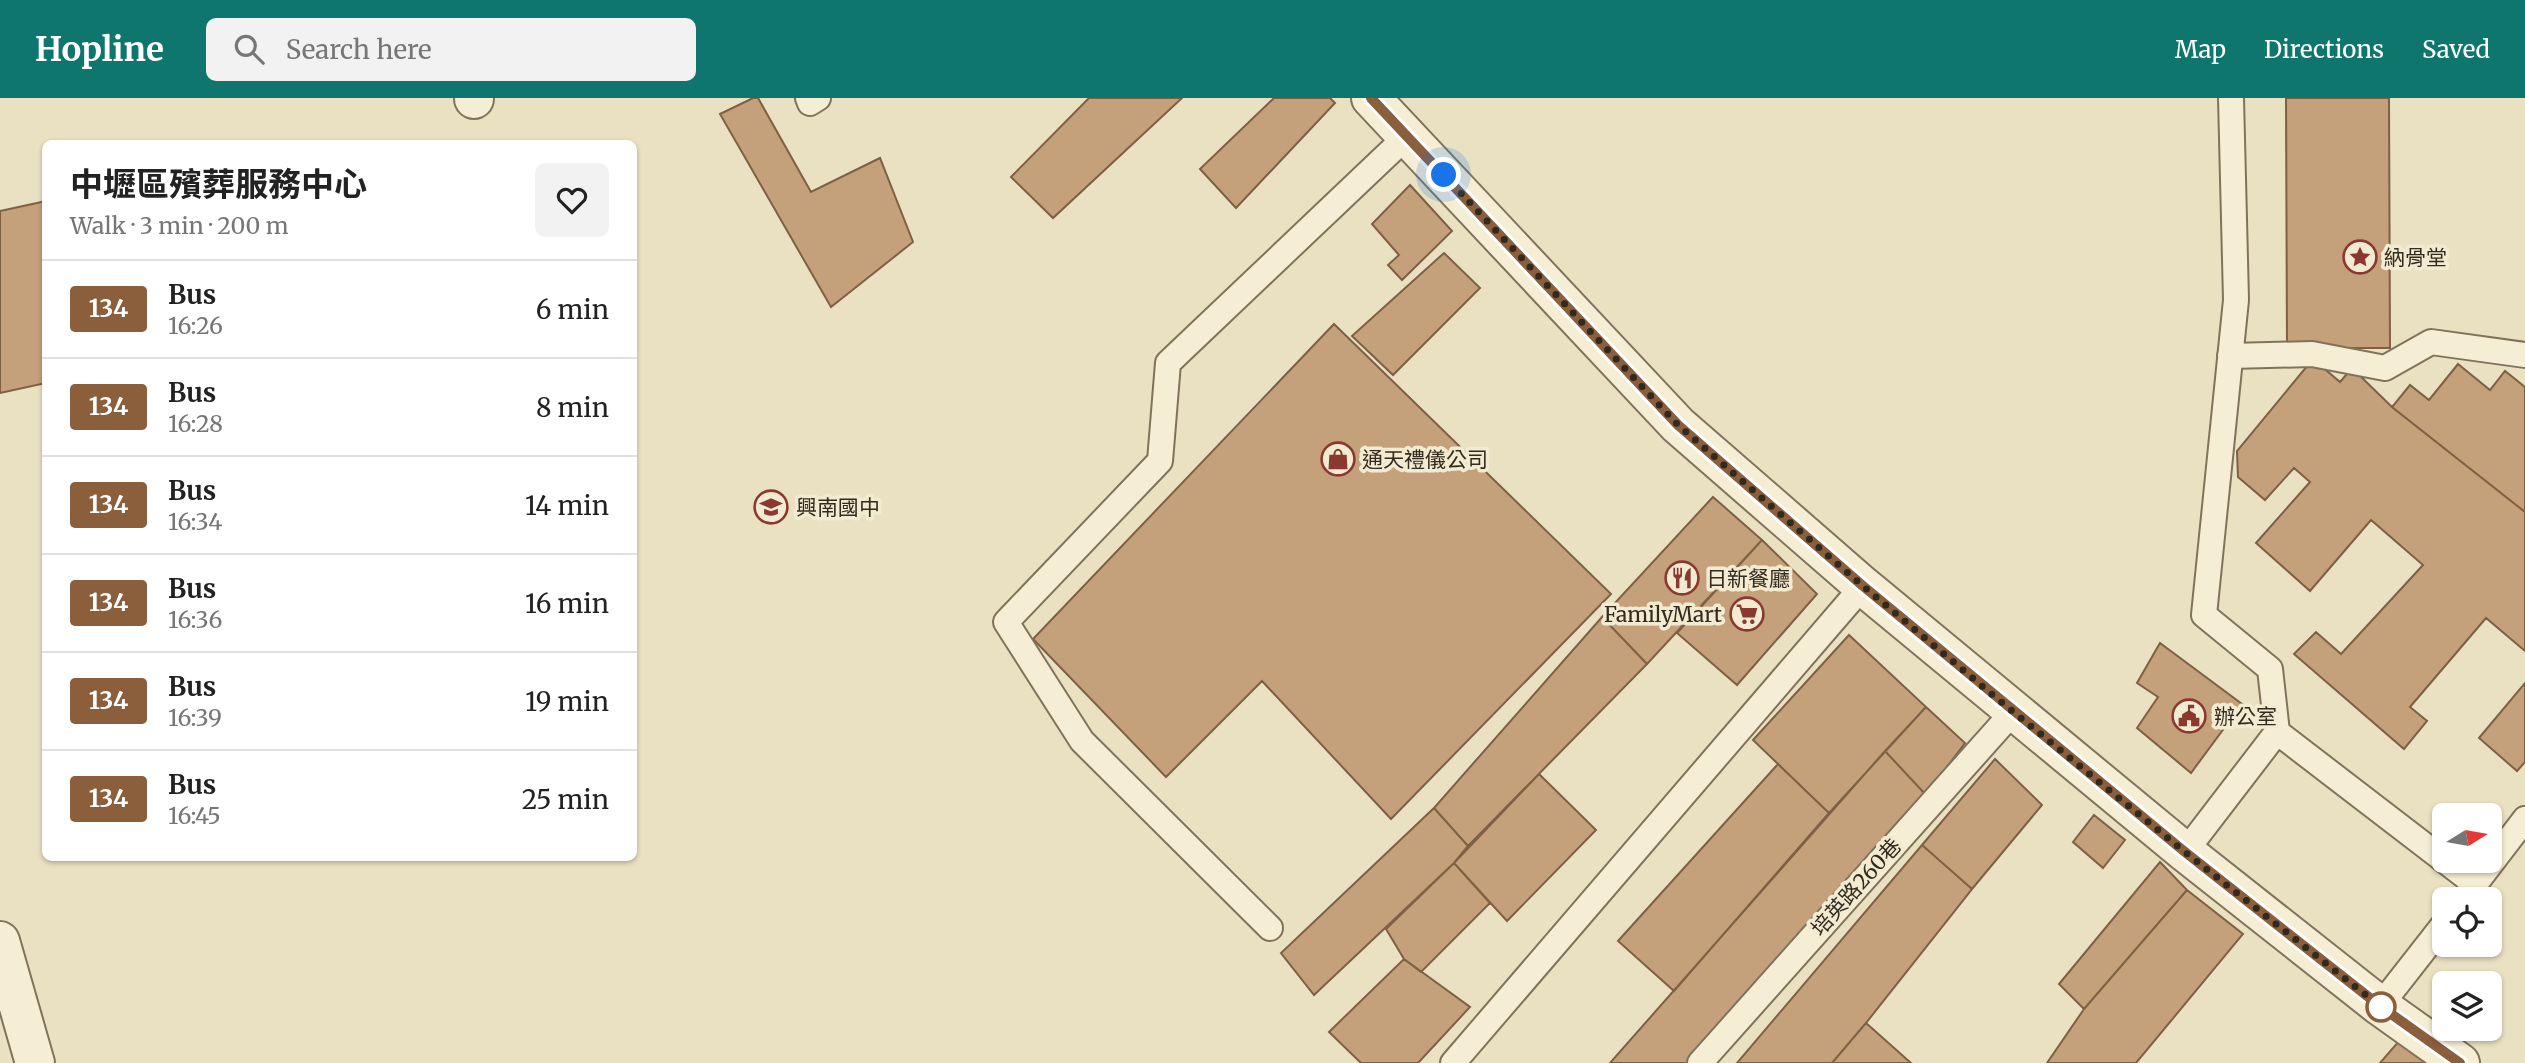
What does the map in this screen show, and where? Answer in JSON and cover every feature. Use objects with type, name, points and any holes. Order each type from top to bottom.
[{"type":"street","points":[[1371,98],[1678,425],[2013,712],[2380,1006],[2460,1063]]},
{"type":"street","points":[[0,941],[35,1063]]},
{"type":"lane","points":[[808,98],[810,103],[818,98]]},
{"type":"lane","points":[[2185,852],[2277,732],[2270,669],[2204,615],[2236,300],[2231,98]]},
{"type":"lane","points":[[1270,928],[1082,741],[1006,622],[1160,461],[1168,363],[1407,136]]},
{"type":"lane","points":[[2231,356],[2312,354],[2385,368],[2431,342],[2525,355]]},
{"type":"lane","points":[[1453,1063],[1863,586]]},
{"type":"lane","name":"培英路260巷","points":[[1700,1063],[2013,712]]},
{"type":"lane","points":[[2277,732],[2463,887]]},
{"type":"lane","points":[[2473,887],[2525,819]]},
{"type":"lane","points":[[2380,1006],[2432,940]]},
{"type":"building","points":[[758,98],[811,192],[880,158],[913,242],[831,307],[720,114]]},
{"type":"building","points":[[1089,98],[1182,98],[1053,218],[1011,177]]},
{"type":"building","points":[[1274,98],[1330,98],[1335,103],[1236,208],[1200,169]]},
{"type":"building","points":[[2286,98],[2389,98],[2390,348],[2287,348]]},
{"type":"building","points":[[1410,185],[1452,231],[1402,280],[1388,265],[1399,255],[1372,224]]},
{"type":"building","points":[[42,202],[42,384],[0,393],[0,211]]},
{"type":"building","points":[[1444,253],[1480,288],[1393,375],[1352,336]]},
{"type":"building","name":"通天禮儀公司","points":[[1334,324],[1611,594],[1391,819],[1262,681],[1166,777],[1033,639]]},
{"type":"building","points":[[2313,359],[2340,382],[2352,368],[2392,407],[2525,512],[2525,651],[2486,618],[2410,707],[2427,721],[2404,749],[2294,654],[2316,632],[2341,654],[2423,565],[2371,520],[2310,591],[2256,543],[2310,482],[2294,468],[2265,500],[2238,477],[2237,451]]},
{"type":"building","points":[[2458,364],[2490,390],[2505,371],[2525,387],[2525,512],[2392,407],[2410,385],[2429,400]]},
{"type":"building","name":"日新餐廳","points":[[1713,497],[1762,540],[1647,664],[1602,617]]},
{"type":"building","name":"FamilyMart","points":[[1762,540],[1817,594],[1737,685],[1677,633]]},
{"type":"building","points":[[1602,617],[1647,664],[1468,846],[1434,808]]},
{"type":"building","points":[[1849,635],[1926,707],[1829,813],[1753,740]]},
{"type":"building","name":"辦公室","points":[[2160,643],[2242,704],[2191,773],[2137,728],[2158,697],[2137,683]]},
{"type":"building","points":[[2525,683],[2525,762],[2517,771],[2479,738]]},
{"type":"building","points":[[1926,707],[1965,743],[1926,795],[1885,751]]},
{"type":"building","points":[[1885,751],[1926,795],[1690,1063],[1610,1063]]},
{"type":"building","points":[[1995,759],[2042,805],[1972,889],[1922,845]]},
{"type":"building","points":[[1778,764],[1829,813],[1674,991],[1618,941]]},
{"type":"building","points":[[1539,774],[1596,830],[1507,921],[1454,863]]},
{"type":"building","points":[[1434,808],[1468,846],[1454,863],[1314,995],[1281,953]]},
{"type":"building","points":[[2094,815],[2125,840],[2103,868],[2073,842]]},
{"type":"building","points":[[1922,845],[1972,889],[1866,1023],[1832,1063],[1737,1063]]},
{"type":"building","points":[[2160,862],[2187,890],[2084,1009],[2059,984]]},
{"type":"building","points":[[1454,863],[1490,903],[1421,972],[1404,959],[1386,929]]},
{"type":"building","points":[[2187,890],[2243,934],[2136,1063],[2047,1063],[2084,1009]]},
{"type":"building","points":[[1404,959],[1470,1007],[1418,1063],[1361,1063],[1329,1032]]},
{"type":"building","points":[[1866,1023],[1911,1063],[1832,1063]]},
{"type":"building","points":[[2399,1041],[2429,1063],[2380,1063]]},
{"type":"bus line","name":"134","points":[[1371,98],[1678,425],[1863,586],[2185,852],[2380,1006],[2460,1063]]},
{"type":"place","name":"納骨堂","points":[[2360,257]]},
{"type":"place","name":"通天禮儀公司","points":[[1338,459]]},
{"type":"place","name":"興南國中","points":[[771,507]]},
{"type":"place","name":"日新餐廳","points":[[1682,578]]},
{"type":"place","name":"FamilyMart","points":[[1747,614]]},
{"type":"place","name":"辦公室","points":[[2189,716]]},
{"type":"route","points":[[1444,175],[1678,425],[1994,696],[2381,1007]]}]
